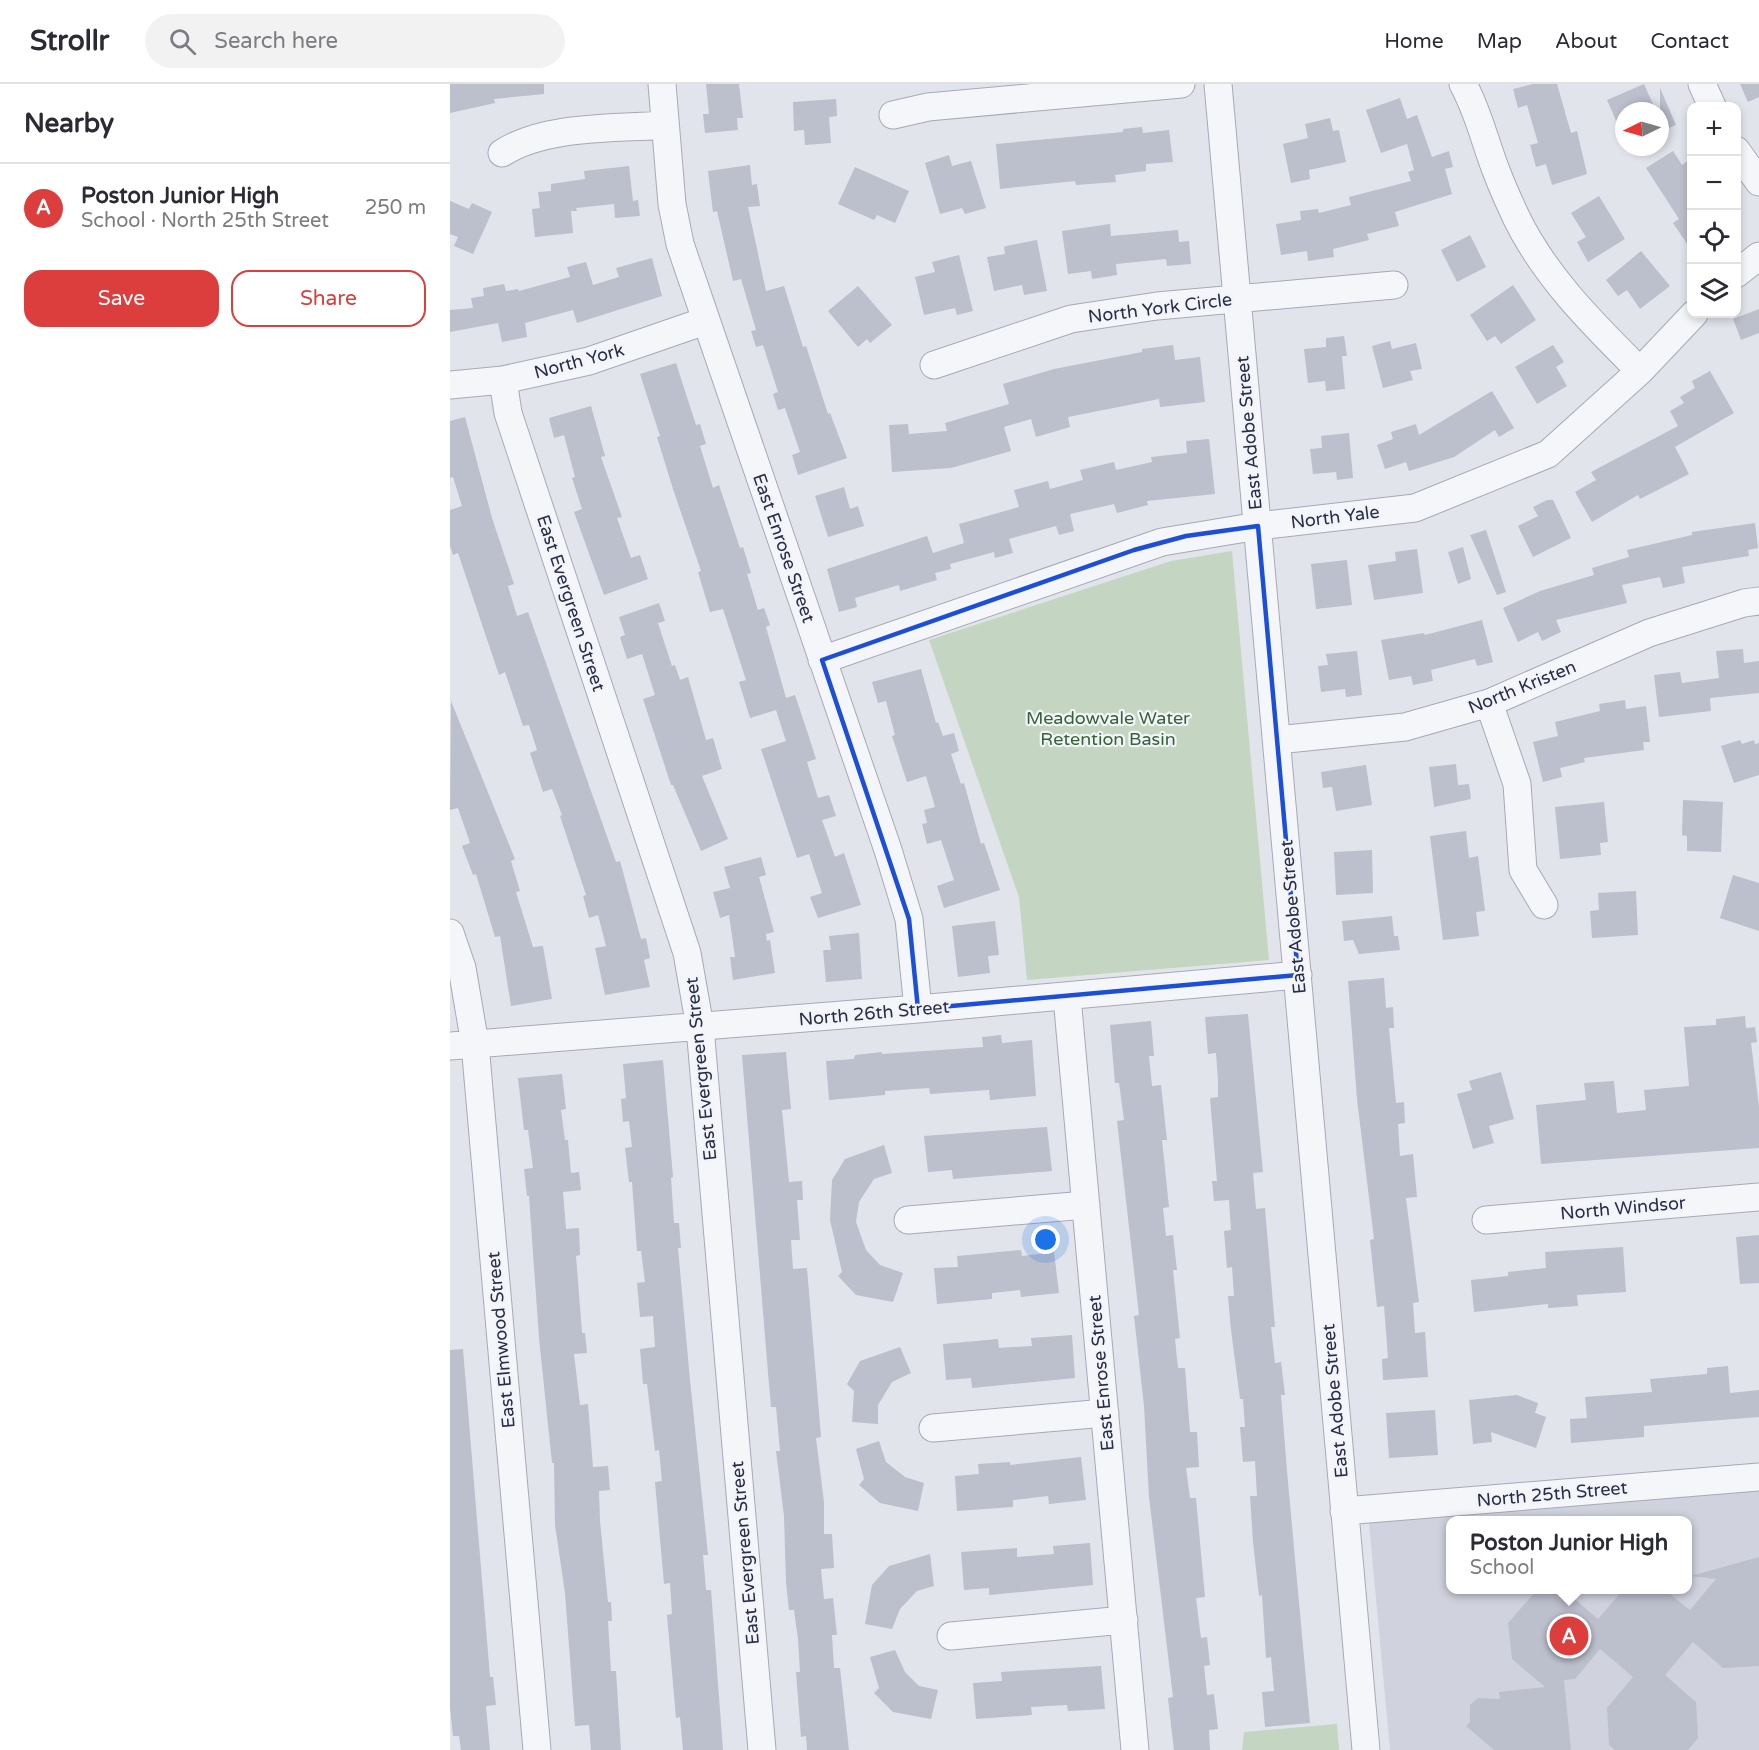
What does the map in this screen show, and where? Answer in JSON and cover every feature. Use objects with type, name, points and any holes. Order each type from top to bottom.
[{"type":"street","name":"East Enrose Street","points":[[662,84],[676,224],[705,321],[888,850],[909,919],[918,1009]]},
{"type":"street","points":[[893,115],[928,107],[1180,84]]},
{"type":"street","name":"East Adobe Street","points":[[1218,84],[1366,1750]]},
{"type":"street","points":[[1463,84],[1477,109],[1496,172],[1519,222],[1551,273],[1578,308],[1640,371]]},
{"type":"street","points":[[1702,84],[1710,102]]},
{"type":"street","points":[[502,153],[525,141],[551,134],[665,125]]},
{"type":"street","points":[[1741,156],[1759,182]]},
{"type":"street","points":[[1741,271],[1759,256]]},
{"type":"street","name":"North York Circle","points":[[934,365],[1071,319],[1157,306],[1394,285]]},
{"type":"street","name":"North Yale","points":[[822,660],[1134,550],[1186,536],[1415,508],[1548,454],[1640,371],[1690,318]]},
{"type":"street","name":"North York","points":[[450,385],[503,380],[589,362],[705,321]]},
{"type":"street","name":"East Evergreen Street","points":[[503,380],[508,413],[687,953],[700,1027],[762,1750]]},
{"type":"street","name":"North Kristen","points":[[1277,740],[1405,727],[1489,703],[1648,633],[1744,603],[1759,601]]},
{"type":"street","points":[[1489,703],[1517,784],[1523,870],[1544,905]]},
{"type":"street","name":"East Elmwood Street","points":[[450,933],[462,968],[462,1045],[537,1750]]},
{"type":"street","name":"North 26th Street","points":[[462,1045],[1067,997],[1298,975]]},
{"type":"street","name":"East Enrose Street","points":[[1067,997],[1135,1750]]},
{"type":"street","name":"North Windsor","points":[[1486,1220],[1759,1197]]},
{"type":"street","points":[[908,1220],[1086,1205]]},
{"type":"street","points":[[933,1428],[1105,1413]]},
{"type":"street","name":"North 25th Street","points":[[1344,1511],[1759,1477]]},
{"type":"street","points":[[951,1636],[1124,1620]]},
{"type":"highlighted area","points":[[1258,526],[1298,975],[918,1009],[909,919],[822,660],[1134,550],[1186,536]]},
{"type":"shaded area","points":[[1759,1491],[1759,1750],[1390,1750],[1369,1523],[1446,1517],[1446,1594],[1692,1594],[1692,1516],[1454,1516]]},
{"type":"green space","name":"Meadowvale Water Retention Basin","points":[[1232,551],[1269,960],[1027,980],[1019,897],[929,640],[1171,561]]},
{"type":"green space","points":[[1337,1724],[1339,1750],[1242,1750],[1244,1732]]},
{"type":"building","points":[[450,84],[544,84],[544,94],[494,99],[495,103],[450,113]]},
{"type":"building","points":[[706,84],[739,84],[743,118],[737,118],[738,130],[705,133],[703,114],[709,114]]},
{"type":"building","points":[[1533,84],[1557,84],[1571,133],[1577,131],[1587,174],[1552,185],[1546,164],[1536,167],[1530,145],[1538,143],[1527,105],[1518,108],[1513,89]]},
{"type":"building","points":[[1644,84],[1652,102],[1615,102],[1615,118],[1607,100]]},
{"type":"building","points":[[1740,84],[1759,84],[1759,97],[1748,102]]},
{"type":"building","points":[[1660,88],[1666,102],[1660,102]]},
{"type":"building","points":[[1400,98],[1407,119],[1417,115],[1432,157],[1449,151],[1453,167],[1445,169],[1452,194],[1395,212],[1399,226],[1367,234],[1369,240],[1333,249],[1334,257],[1308,261],[1307,251],[1281,255],[1276,224],[1301,220],[1300,211],[1318,209],[1319,213],[1351,205],[1349,197],[1411,181],[1408,172],[1414,170],[1407,144],[1381,153],[1366,110]]},
{"type":"building","points":[[836,99],[837,116],[829,117],[831,143],[805,145],[804,130],[794,131],[793,102]]},
{"type":"building","points":[[1669,109],[1676,125],[1669,128]]},
{"type":"building","points":[[1330,118],[1333,131],[1339,130],[1346,162],[1309,170],[1310,179],[1291,183],[1283,144],[1308,138],[1305,124]]},
{"type":"building","points":[[1142,127],[1143,133],[1169,130],[1173,162],[1146,164],[1146,171],[1115,175],[1116,182],[1076,185],[1075,181],[1000,189],[996,144],[1123,132],[1123,129]]},
{"type":"building","points":[[1673,151],[1682,165],[1687,162],[1687,244],[1673,223],[1679,219],[1646,168],[1665,156],[1669,156]]},
{"type":"building","points":[[949,155],[952,166],[971,161],[986,208],[965,214],[962,208],[940,214],[925,163]]},
{"type":"building","points":[[750,165],[752,185],[757,184],[760,206],[748,207],[766,291],[784,286],[803,347],[806,346],[828,414],[830,413],[847,458],[798,475],[792,455],[800,452],[785,408],[778,410],[773,394],[778,392],[763,345],[756,347],[751,331],[756,330],[741,279],[733,281],[717,211],[713,212],[708,171]]},
{"type":"building","points":[[629,166],[633,201],[638,200],[640,216],[615,218],[614,204],[576,208],[577,211],[571,211],[573,233],[535,237],[532,209],[540,208],[538,192],[551,191],[551,184],[585,179],[584,171]]},
{"type":"building","points":[[855,167],[909,191],[895,223],[877,215],[874,220],[838,204]]},
{"type":"building","points":[[1599,196],[1625,239],[1588,262],[1577,242],[1586,237],[1571,213]]},
{"type":"building","points":[[450,201],[469,209],[472,203],[492,212],[473,254],[454,246],[458,237],[450,234]]},
{"type":"building","points":[[1110,224],[1111,236],[1178,230],[1179,242],[1189,241],[1191,264],[1167,266],[1166,259],[1116,264],[1117,275],[1092,279],[1091,271],[1068,274],[1062,231]]},
{"type":"building","points":[[1470,235],[1486,267],[1457,282],[1441,250]]},
{"type":"building","points":[[1037,240],[1047,291],[1024,295],[1022,285],[994,291],[987,257],[1005,254],[1004,247],[1006,246]]},
{"type":"building","points":[[1641,251],[1670,286],[1640,309],[1627,290],[1618,296],[1606,280]]},
{"type":"building","points":[[959,255],[973,311],[957,315],[955,308],[924,315],[915,277],[935,272],[932,262]]},
{"type":"building","points":[[652,258],[662,296],[577,323],[573,310],[525,323],[527,337],[502,342],[498,323],[450,332],[450,310],[473,308],[471,298],[484,296],[483,288],[504,284],[506,291],[518,289],[519,291],[570,277],[567,267],[586,262],[593,285],[619,277],[616,268]]},
{"type":"building","points":[[1513,285],[1536,320],[1501,344],[1495,336],[1487,341],[1470,315]]},
{"type":"building","points":[[858,286],[892,325],[870,343],[867,339],[858,347],[828,311]]},
{"type":"building","points":[[1759,309],[1759,333],[1741,340],[1733,319],[1741,318],[1741,316]]},
{"type":"building","points":[[1344,336],[1347,356],[1342,356],[1345,389],[1326,391],[1325,381],[1308,383],[1304,349],[1326,347],[1326,338]]},
{"type":"building","points":[[1390,341],[1392,349],[1416,343],[1422,369],[1410,371],[1413,380],[1383,388],[1372,346]]},
{"type":"building","points":[[1173,345],[1175,360],[1200,357],[1205,402],[1160,407],[1159,399],[1068,417],[1070,427],[1036,437],[1031,419],[1004,427],[1011,451],[951,468],[892,472],[889,425],[908,424],[909,434],[947,431],[945,423],[1009,404],[1003,384],[1054,369],[1142,352],[1142,349]]},
{"type":"building","points":[[1553,345],[1564,362],[1556,367],[1567,386],[1537,404],[1515,367]]},
{"type":"building","points":[[676,363],[696,425],[700,424],[706,444],[700,446],[713,488],[719,485],[740,548],[743,547],[751,573],[747,574],[758,610],[764,608],[770,625],[766,627],[786,698],[795,695],[808,734],[816,759],[807,762],[818,798],[829,795],[836,816],[822,820],[835,857],[844,853],[861,905],[818,918],[810,897],[822,893],[809,854],[797,858],[761,749],[786,741],[776,710],[750,718],[739,682],[746,680],[723,609],[710,612],[698,572],[701,571],[673,489],[657,437],[660,436],[640,374]]},
{"type":"building","points":[[1710,371],[1734,413],[1675,447],[1689,474],[1640,499],[1638,495],[1592,522],[1575,492],[1596,480],[1591,472],[1678,426],[1670,411],[1684,403],[1680,397],[1695,388],[1692,381]]},
{"type":"building","points":[[1492,391],[1514,428],[1499,437],[1495,430],[1454,457],[1409,471],[1406,462],[1385,469],[1377,445],[1393,439],[1391,432],[1416,424],[1419,435]]},
{"type":"building","points":[[591,406],[605,456],[601,457],[622,517],[617,518],[631,558],[640,555],[648,579],[604,595],[574,512],[582,509],[572,478],[575,477],[564,435],[554,438],[549,418]]},
{"type":"building","points":[[465,417],[492,518],[514,584],[508,586],[517,616],[528,612],[616,862],[620,861],[641,939],[646,938],[650,958],[644,960],[650,987],[605,995],[595,948],[606,946],[598,915],[589,918],[583,896],[586,895],[560,816],[562,815],[552,789],[543,792],[530,753],[537,750],[529,725],[523,726],[505,672],[499,675],[458,553],[453,555],[450,546],[450,510],[462,506],[453,477],[450,478],[450,421]]},
{"type":"building","points":[[1349,433],[1353,478],[1337,480],[1336,472],[1313,474],[1310,449],[1322,448],[1321,436]]},
{"type":"building","points":[[1209,439],[1215,494],[1147,501],[1148,505],[1117,513],[1114,504],[1070,514],[1074,531],[1059,535],[1056,526],[1009,539],[1013,553],[995,558],[994,552],[950,564],[951,569],[935,573],[937,580],[900,591],[899,585],[855,598],[857,607],[839,612],[827,569],[927,536],[933,553],[964,543],[959,524],[1019,507],[1014,490],[1048,481],[1050,489],[1083,480],[1080,470],[1114,462],[1116,470],[1152,462],[1151,457],[1187,453],[1186,441]]},
{"type":"building","points":[[844,487],[850,509],[858,506],[864,526],[828,537],[815,496]]},
{"type":"building","points":[[1547,500],[1553,500],[1571,538],[1533,557],[1518,526],[1538,516],[1533,507]]},
{"type":"building","points":[[1755,523],[1758,548],[1748,550],[1749,556],[1682,567],[1685,583],[1663,588],[1660,577],[1622,585],[1627,603],[1556,620],[1561,632],[1542,641],[1538,632],[1518,642],[1503,608],[1540,591],[1594,575],[1592,568],[1629,557],[1627,550],[1692,535],[1692,532]]},
{"type":"building","points":[[1486,530],[1506,592],[1497,595],[1470,535]]},
{"type":"building","points":[[1463,547],[1471,579],[1458,584],[1448,552]]},
{"type":"building","points":[[1417,549],[1423,593],[1374,600],[1368,565],[1396,561],[1395,552]]},
{"type":"building","points":[[1347,560],[1352,605],[1316,609],[1311,564]]},
{"type":"building","points":[[659,603],[665,621],[658,623],[672,666],[675,665],[680,680],[688,677],[706,740],[713,738],[722,769],[702,776],[728,839],[701,851],[673,785],[671,785],[643,699],[655,695],[642,654],[627,659],[620,637],[625,635],[619,617]]},
{"type":"building","points":[[1482,620],[1493,662],[1477,666],[1475,659],[1431,670],[1433,681],[1413,685],[1411,676],[1389,680],[1381,640],[1424,633],[1425,635]]},
{"type":"building","points":[[1743,649],[1744,663],[1759,661],[1759,693],[1710,698],[1711,711],[1659,717],[1654,675],[1680,672],[1682,683],[1719,678],[1716,651]]},
{"type":"building","points":[[1357,651],[1362,695],[1346,697],[1345,689],[1321,692],[1318,666],[1328,665],[1326,654]]},
{"type":"building","points":[[921,669],[936,723],[938,722],[943,736],[954,733],[959,751],[951,754],[961,784],[964,783],[981,844],[984,843],[1000,890],[944,908],[937,886],[954,880],[941,840],[927,844],[922,824],[927,823],[924,810],[935,807],[926,776],[907,782],[892,736],[895,735],[886,701],[878,703],[872,682]]},
{"type":"building","points":[[1625,700],[1626,709],[1646,706],[1650,742],[1643,742],[1644,750],[1584,758],[1585,762],[1560,768],[1562,777],[1543,782],[1533,742],[1558,736],[1555,722],[1600,711],[1599,704]]},
{"type":"building","points":[[451,701],[515,859],[511,861],[520,891],[516,892],[533,947],[543,946],[552,999],[511,1006],[500,936],[495,937],[476,874],[473,875],[462,846],[470,843],[458,808],[450,810]]},
{"type":"building","points":[[1740,740],[1742,744],[1754,740],[1755,744],[1759,743],[1759,775],[1734,783],[1721,746]]},
{"type":"building","points":[[1456,764],[1458,785],[1469,784],[1471,799],[1434,807],[1429,767]]},
{"type":"building","points":[[1366,765],[1372,805],[1336,811],[1332,787],[1323,788],[1321,772]]},
{"type":"building","points":[[1683,800],[1723,802],[1721,852],[1687,851],[1687,836],[1682,835]]},
{"type":"building","points":[[1604,802],[1608,842],[1600,843],[1601,855],[1560,859],[1555,807]]},
{"type":"building","points":[[1466,831],[1469,858],[1478,856],[1485,911],[1476,912],[1479,936],[1443,940],[1430,836]]},
{"type":"building","points":[[1372,850],[1373,893],[1336,895],[1334,852]]},
{"type":"building","points":[[761,857],[766,875],[759,877],[774,932],[766,934],[767,941],[770,940],[775,973],[733,980],[730,957],[735,957],[729,915],[720,918],[713,892],[730,888],[724,867]]},
{"type":"building","points":[[1733,875],[1759,883],[1759,931],[1720,918]]},
{"type":"building","points":[[1636,891],[1638,935],[1592,938],[1590,911],[1599,910],[1598,893]]},
{"type":"building","points":[[1392,916],[1394,936],[1398,936],[1400,950],[1359,954],[1353,940],[1344,941],[1342,921]]},
{"type":"building","points":[[995,921],[999,955],[988,956],[990,973],[958,977],[952,926]]},
{"type":"building","points":[[859,933],[862,979],[826,982],[823,950],[831,950],[829,936]]},
{"type":"building","points":[[1384,978],[1386,1008],[1393,1007],[1394,1028],[1389,1028],[1396,1103],[1404,1102],[1405,1123],[1398,1124],[1400,1156],[1413,1154],[1417,1197],[1406,1198],[1419,1302],[1413,1303],[1415,1333],[1425,1332],[1428,1377],[1383,1380],[1382,1359],[1388,1358],[1384,1306],[1377,1307],[1370,1240],[1374,1239],[1357,1099],[1348,981]]},
{"type":"building","points":[[1248,1014],[1263,1172],[1253,1173],[1256,1209],[1265,1208],[1275,1327],[1271,1327],[1275,1363],[1281,1362],[1285,1395],[1281,1395],[1310,1723],[1265,1727],[1262,1692],[1274,1691],[1271,1657],[1266,1658],[1262,1595],[1259,1596],[1253,1542],[1250,1496],[1257,1496],[1255,1461],[1243,1462],[1240,1427],[1245,1427],[1243,1399],[1240,1399],[1231,1330],[1228,1296],[1234,1296],[1232,1267],[1227,1268],[1224,1231],[1231,1230],[1229,1200],[1214,1201],[1212,1181],[1217,1181],[1210,1098],[1218,1097],[1218,1081],[1216,1053],[1208,1054],[1205,1017]]},
{"type":"building","points":[[1745,1016],[1746,1028],[1755,1027],[1757,1042],[1751,1043],[1759,1107],[1759,1148],[1541,1164],[1536,1105],[1586,1100],[1584,1083],[1614,1081],[1617,1113],[1646,1110],[1644,1090],[1689,1086],[1684,1027],[1716,1025],[1716,1019]]},
{"type":"building","points":[[1151,1021],[1154,1056],[1149,1056],[1152,1086],[1161,1085],[1167,1140],[1162,1140],[1169,1207],[1163,1208],[1166,1236],[1173,1235],[1177,1270],[1173,1270],[1180,1338],[1175,1339],[1178,1368],[1185,1368],[1190,1432],[1197,1432],[1199,1467],[1186,1468],[1190,1498],[1196,1498],[1205,1597],[1196,1598],[1201,1638],[1207,1637],[1210,1665],[1204,1666],[1207,1695],[1214,1694],[1218,1729],[1209,1730],[1210,1750],[1174,1750],[1168,1698],[1173,1697],[1149,1497],[1144,1406],[1134,1316],[1139,1315],[1117,1121],[1124,1120],[1119,1083],[1115,1083],[1110,1025]]},
{"type":"building","points":[[1001,1035],[1002,1043],[1032,1040],[1036,1096],[990,1100],[989,1090],[930,1094],[929,1088],[885,1091],[885,1095],[829,1100],[826,1061],[854,1059],[855,1055],[882,1052],[882,1054],[983,1047],[982,1037]]},
{"type":"building","points":[[786,1052],[791,1109],[782,1110],[789,1182],[802,1181],[803,1200],[797,1200],[800,1240],[791,1240],[793,1269],[807,1268],[821,1437],[816,1438],[824,1502],[824,1534],[832,1534],[834,1568],[821,1569],[824,1599],[833,1598],[837,1635],[832,1635],[834,1668],[840,1668],[849,1750],[807,1750],[806,1736],[801,1737],[796,1672],[800,1672],[798,1639],[794,1610],[789,1610],[786,1583],[784,1516],[776,1451],[780,1451],[776,1407],[771,1407],[742,1055]]},
{"type":"building","points":[[663,1060],[673,1177],[671,1178],[674,1223],[679,1223],[681,1248],[678,1248],[708,1555],[703,1555],[706,1590],[711,1590],[723,1750],[683,1750],[680,1717],[676,1718],[667,1615],[672,1614],[670,1583],[664,1584],[655,1482],[662,1481],[659,1450],[655,1451],[647,1384],[643,1384],[640,1349],[655,1347],[653,1316],[640,1317],[637,1283],[645,1282],[641,1251],[637,1251],[632,1182],[629,1182],[625,1148],[632,1147],[629,1121],[623,1122],[621,1099],[626,1098],[623,1064]]},
{"type":"building","points":[[1501,1072],[1514,1119],[1489,1126],[1494,1143],[1473,1149],[1457,1094],[1472,1090],[1469,1081]]},
{"type":"building","points":[[562,1074],[566,1109],[561,1110],[565,1140],[568,1140],[571,1173],[579,1172],[581,1190],[563,1192],[566,1229],[579,1228],[580,1255],[576,1256],[582,1333],[585,1333],[587,1353],[574,1354],[580,1405],[588,1404],[593,1467],[608,1466],[610,1490],[599,1491],[600,1521],[608,1602],[611,1602],[612,1621],[608,1621],[611,1671],[616,1671],[621,1750],[591,1750],[589,1725],[575,1726],[565,1593],[555,1525],[554,1463],[552,1463],[539,1338],[529,1196],[527,1196],[524,1169],[533,1168],[528,1130],[524,1130],[518,1078]]},
{"type":"building","points":[[1047,1127],[1052,1171],[953,1179],[952,1170],[928,1172],[924,1136]]},
{"type":"building","points":[[884,1145],[892,1173],[874,1179],[859,1202],[856,1222],[866,1250],[880,1265],[903,1273],[893,1302],[856,1295],[838,1276],[842,1272],[830,1220],[832,1180],[845,1159]]},
{"type":"building","points":[[1759,1235],[1759,1283],[1740,1284],[1736,1237]]},
{"type":"building","points":[[1623,1247],[1626,1292],[1577,1295],[1578,1306],[1548,1308],[1548,1304],[1474,1312],[1471,1280],[1508,1276],[1508,1272],[1546,1268],[1545,1252]]},
{"type":"building","points":[[1021,1250],[1022,1256],[1054,1252],[1059,1293],[1021,1297],[1020,1290],[992,1293],[992,1299],[937,1304],[934,1268],[958,1267],[957,1256]]},
{"type":"building","points":[[1072,1335],[1075,1378],[972,1388],[971,1378],[946,1380],[943,1344],[998,1339],[999,1348],[1032,1346],[1031,1338]]},
{"type":"building","points":[[900,1347],[911,1373],[892,1382],[878,1405],[878,1424],[852,1422],[854,1391],[847,1384],[860,1361]]},
{"type":"building","points":[[463,1349],[490,1677],[493,1677],[496,1705],[486,1706],[490,1750],[461,1750],[459,1736],[453,1736],[450,1708],[450,1350]]},
{"type":"building","points":[[1728,1366],[1730,1393],[1759,1390],[1759,1417],[1644,1426],[1644,1437],[1571,1443],[1570,1419],[1587,1418],[1585,1397],[1652,1392],[1650,1379],[1707,1374],[1707,1368]]},
{"type":"building","points":[[1517,1395],[1538,1403],[1535,1413],[1546,1417],[1536,1448],[1491,1432],[1492,1442],[1473,1444],[1469,1400]]},
{"type":"building","points":[[1435,1410],[1438,1455],[1389,1458],[1386,1413]]},
{"type":"building","points":[[879,1441],[886,1462],[905,1477],[924,1483],[918,1511],[880,1503],[859,1485],[864,1479],[856,1449]]},
{"type":"building","points":[[1081,1457],[1086,1500],[1049,1504],[1048,1496],[1013,1500],[1013,1507],[957,1511],[955,1476],[979,1474],[978,1464],[1010,1462],[1010,1465]]},
{"type":"building","points":[[1090,1543],[1093,1585],[989,1595],[989,1588],[964,1590],[961,1552],[1017,1548],[1017,1557],[1054,1554],[1053,1546]]},
{"type":"building","points":[[930,1554],[934,1586],[917,1591],[900,1609],[892,1629],[865,1624],[872,1585],[889,1566]]},
{"type":"building","points":[[1759,1557],[1759,1666],[1723,1668],[1693,1642],[1665,1675],[1696,1702],[1698,1738],[1688,1750],[1615,1750],[1609,1745],[1607,1708],[1633,1677],[1600,1649],[1575,1679],[1564,1680],[1571,1750],[1494,1750],[1466,1726],[1470,1722],[1470,1705],[1478,1698],[1500,1699],[1499,1692],[1545,1687],[1512,1659],[1508,1623],[1533,1594],[1569,1594],[1598,1619],[1620,1594],[1670,1594],[1690,1610],[1716,1579],[1692,1576]]},
{"type":"building","points":[[895,1650],[905,1672],[919,1686],[938,1690],[931,1719],[893,1712],[874,1693],[879,1688],[870,1657]]},
{"type":"building","points":[[1101,1666],[1105,1709],[1068,1711],[1067,1705],[1031,1707],[1032,1715],[976,1719],[973,1683],[1002,1681],[1001,1672]]},
{"type":"place","name":"Poston Junior High","points":[[1569,1636]]}]
